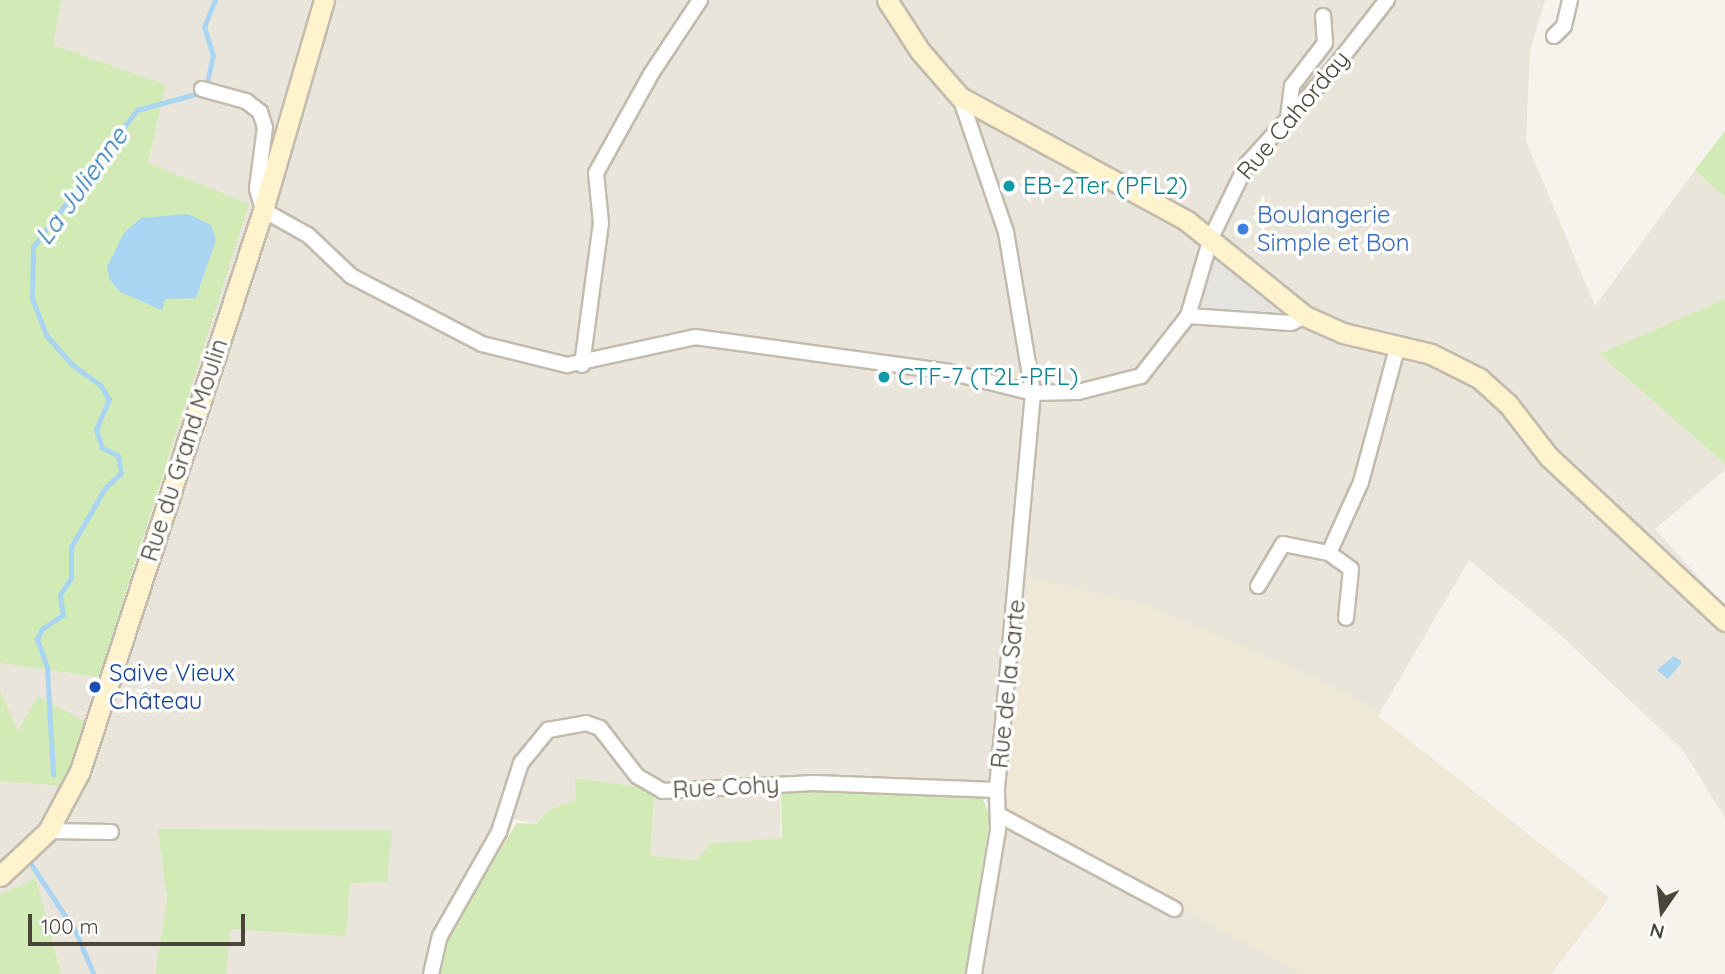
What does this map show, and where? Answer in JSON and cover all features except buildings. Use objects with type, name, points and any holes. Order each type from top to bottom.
[{"type":"street","name":"Rue du Grand Moulin","points":[[0,876],[48,831],[80,771],[263,209],[324,0]]},
{"type":"street","points":[[582,365],[601,223],[596,173],[651,74],[700,0]]},
{"type":"street","points":[[887,0],[920,51],[960,97],[1211,238],[1305,316],[1343,333],[1431,354],[1479,378],[1508,404],[1548,456],[1725,621]]},
{"type":"street","name":"Rue Cahorday","points":[[1188,316],[1211,238],[1247,164],[1387,0]]},
{"type":"street","points":[[1554,36],[1564,26],[1570,0]]},
{"type":"street","points":[[1288,118],[1292,86],[1325,43],[1323,16]]},
{"type":"street","points":[[206,90],[246,101],[260,113],[265,127],[257,189],[263,209],[308,235],[351,276],[482,344],[555,365],[582,365],[695,337],[949,372],[1033,393],[1078,392],[1141,376],[1188,316],[1291,323],[1305,316]]},
{"type":"street","name":"Rue de la Sarte","points":[[960,97],[1006,232],[1033,393],[997,790],[999,815],[974,974]]},
{"type":"street","points":[[1329,553],[1361,482],[1398,345]]},
{"type":"street","points":[[1258,586],[1283,544],[1329,553],[1351,569],[1346,618]]},
{"type":"street","name":"Rue Cohy","points":[[431,974],[440,936],[499,832],[522,764],[548,730],[586,723],[600,728],[637,776],[663,791],[814,783],[997,790]]},
{"type":"street","points":[[999,815],[1174,909]]},
{"type":"street","points":[[48,831],[66,835],[111,832]]},
{"type":"shaded area","points":[[61,0],[1545,0],[1530,51],[1526,141],[1595,306],[1695,170],[1725,197],[1725,299],[1599,354],[1725,464],[1725,470],[1655,529],[1725,606],[1725,818],[1683,750],[1557,632],[1469,560],[1378,716],[1609,898],[1551,974],[970,974],[994,815],[983,794],[781,789],[780,838],[712,843],[697,860],[650,857],[655,789],[576,778],[577,800],[548,810],[537,824],[513,819],[505,802],[428,943],[425,974],[226,974],[229,928],[350,883],[387,882],[391,830],[159,829],[167,899],[155,974],[61,974],[36,878],[0,895],[0,663],[100,677],[248,205],[148,163],[166,86],[52,45]]},
{"type":"shaded area","points":[[1219,253],[1287,312],[1283,317],[1203,308],[1206,278]]},
{"type":"shaded area","points":[[1028,577],[1148,605],[1325,682],[1376,710],[1378,716],[1609,898],[1551,974],[1302,974],[1013,818],[1002,805]]},
{"type":"green space","points":[[0,0],[61,0],[53,45],[166,85],[148,163],[249,204],[99,677],[0,663]],"holes":[[[204,272],[200,286],[165,299]]]},
{"type":"green space","points":[[1725,131],[1725,197],[1695,170]]},
{"type":"green space","points":[[1725,299],[1725,464],[1599,354]]},
{"type":"green space","points":[[0,691],[18,731],[38,696],[85,722],[64,786],[0,781]]},
{"type":"green space","points":[[575,778],[655,789],[650,856],[697,860],[711,843],[782,838],[781,790],[982,798],[990,816],[966,974],[437,974],[444,940],[517,823],[537,824],[548,810],[576,800]]},
{"type":"green space","points":[[158,829],[392,830],[387,882],[350,883],[346,936],[230,929],[226,974],[155,974],[167,899]]},
{"type":"green space","points":[[36,878],[61,974],[0,974],[0,895]]},
{"type":"water","points":[[188,214],[211,225],[216,240],[196,298],[165,299],[162,310],[120,292],[110,280],[107,267],[124,233],[141,218]]},
{"type":"water","points":[[1674,656],[1682,662],[1668,679],[1657,670]]},
{"type":"waterway","name":"La Julienne","points":[[206,88],[213,56],[204,27],[215,0]]},
{"type":"waterway","name":"La Julienne","points":[[53,775],[47,667],[37,639],[42,629],[63,615],[60,595],[71,578],[71,547],[105,488],[121,473],[118,456],[102,448],[96,430],[109,400],[101,386],[72,365],[46,335],[32,299],[33,247],[137,110],[199,93]]},
{"type":"waterway","name":"La Julienne","points":[[32,865],[76,932],[94,974]]},
{"type":"place","name":"EB-2Ter (PFL2)","points":[[1009,186]]},
{"type":"place","name":"Boulangerie Simple et Bon","points":[[1243,229]]},
{"type":"place","name":"CTF-7 (T2L-PFL)","points":[[884,377]]},
{"type":"place","name":"Saive Vieux Château","points":[[95,687]]}]
